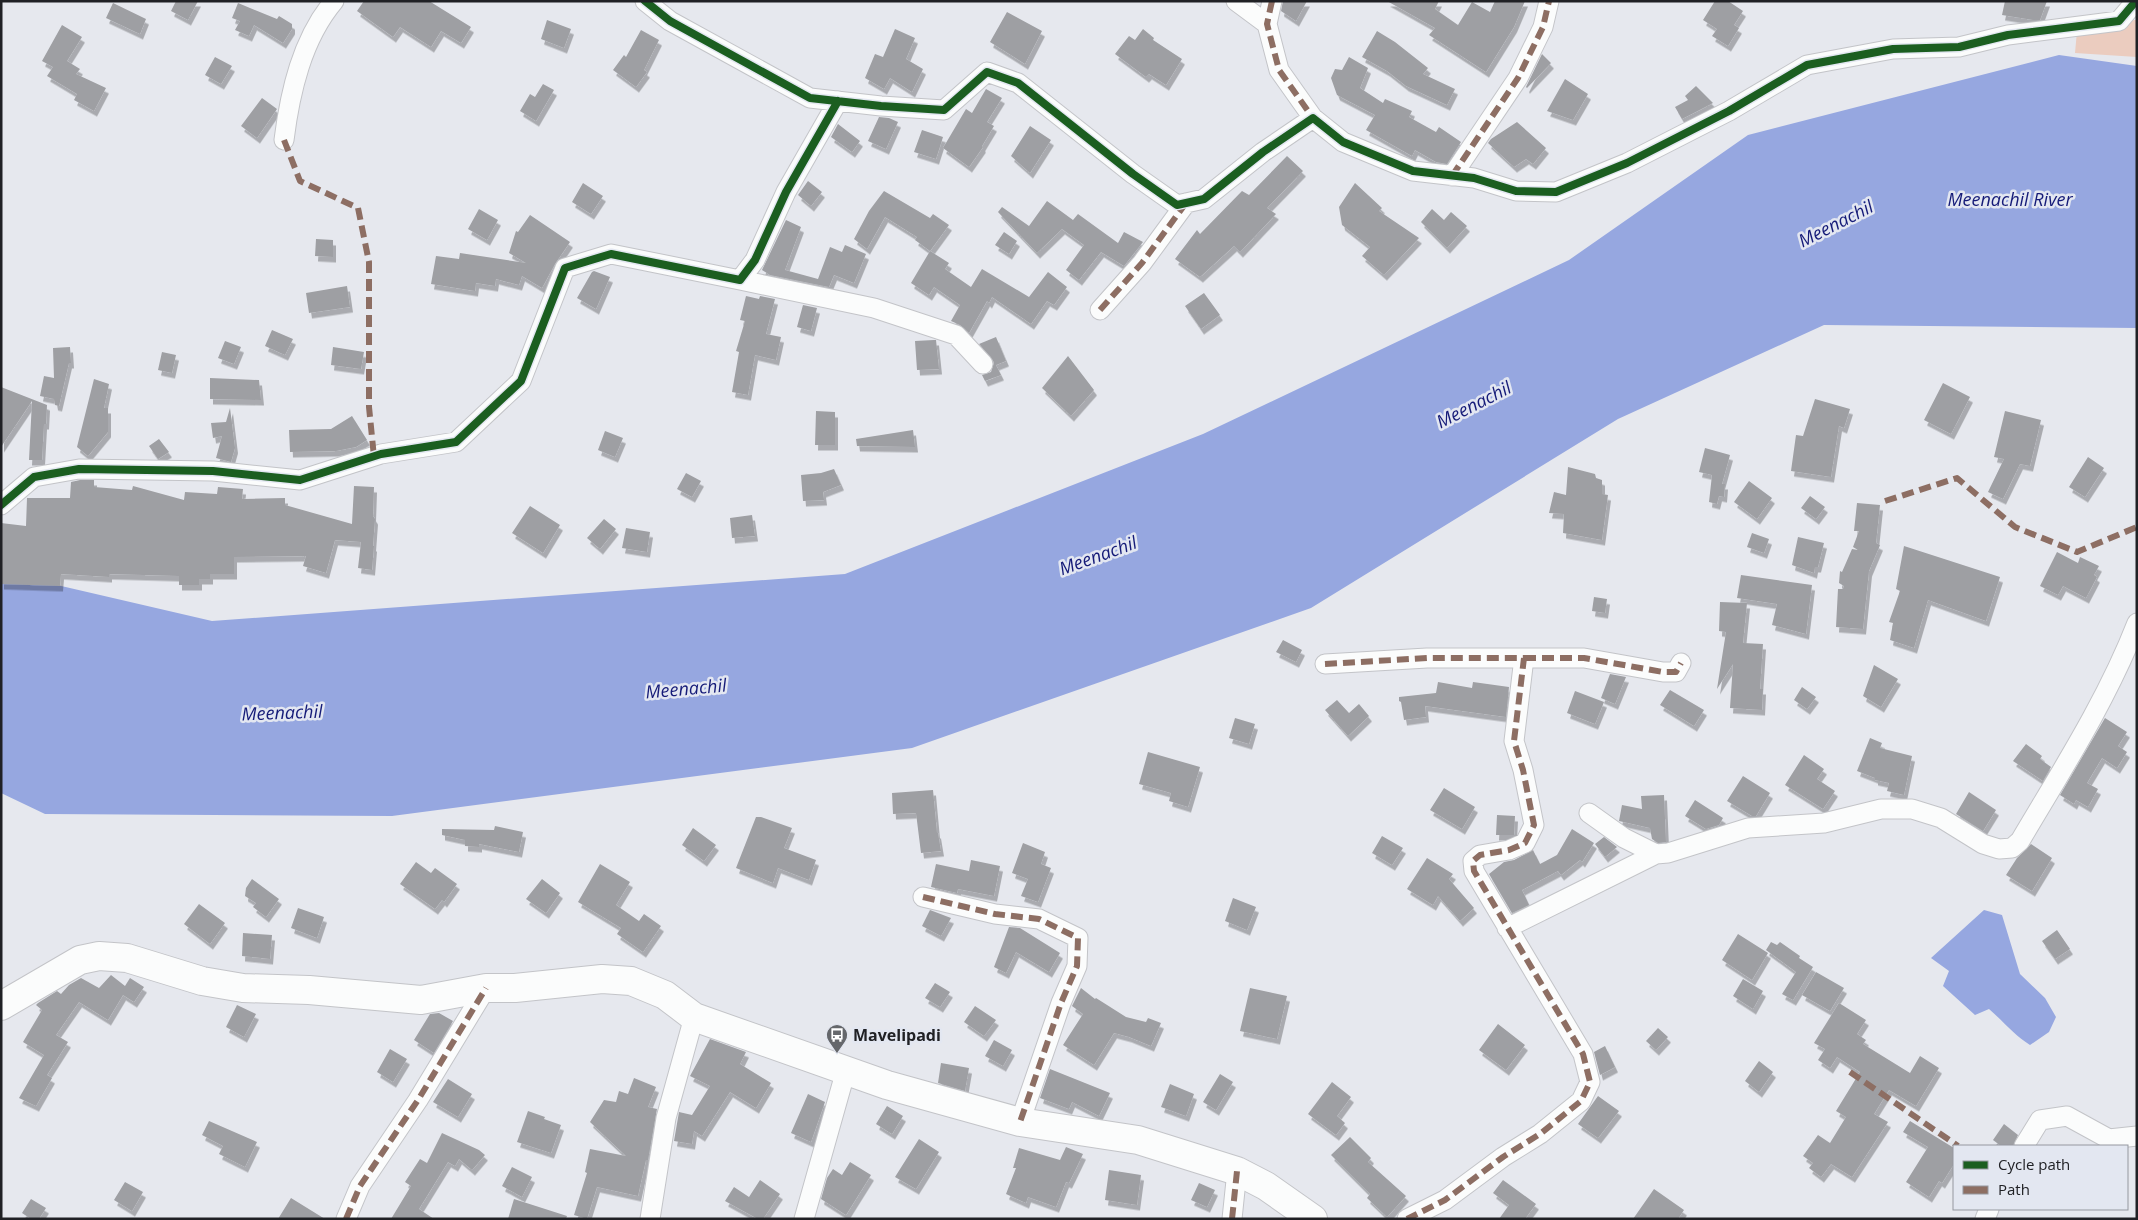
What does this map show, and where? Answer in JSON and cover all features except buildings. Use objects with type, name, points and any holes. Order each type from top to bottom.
[{"type":"main road","points":[[1,1006],[80,960],[99,956],[127,958],[202,981],[243,988],[310,990],[421,1000],[486,988],[515,988],[602,979],[631,981],[666,995],[694,1018],[887,1085],[1020,1122],[1138,1140],[1237,1171],[1266,1186],[1313,1219]]},
{"type":"street","points":[[284,140],[289,99],[310,40],[334,1]]},
{"type":"street","points":[[645,1],[670,21],[810,98],[944,110],[987,72],[1018,83],[1140,179],[1177,205],[1204,199],[1263,152],[1313,118]]},
{"type":"street","points":[[1236,1],[1267,24]]},
{"type":"street","points":[[1272,1],[1267,24],[1279,70],[1313,118],[1343,142],[1413,171],[1474,178],[1516,191],[1556,192],[1627,163],[1729,111],[1807,65],[1893,49],[1959,47],[2008,35],[2119,21],[2136,1]]},
{"type":"street","points":[[1452,176],[1518,78],[1544,27],[1549,1]]},
{"type":"street","points":[[740,280],[756,260],[786,192],[838,101]]},
{"type":"street","points":[[1100,310],[1142,263],[1186,203]]},
{"type":"street","points":[[1,505],[34,477],[80,469],[213,471],[300,480],[381,454],[456,442],[521,381],[565,268],[611,254],[874,308],[956,335],[983,364]]},
{"type":"street","points":[[1507,928],[1656,854],[1668,853],[1748,828],[1824,823],[1881,809],[1912,809],[1941,818],[1983,844],[1999,849],[2012,848],[2020,841],[2074,750],[2123,659],[2137,623]]},
{"type":"street","points":[[1325,664],[1427,658],[1584,658],[1663,672],[1676,672],[1680,663]]},
{"type":"street","points":[[1407,1219],[1445,1200],[1503,1157],[1540,1134],[1581,1101],[1590,1082],[1583,1054],[1474,871],[1474,862],[1480,855],[1508,850],[1525,843],[1534,825],[1523,770],[1514,741],[1524,658]]},
{"type":"street","points":[[1588,813],[1624,838],[1656,854]]},
{"type":"street","points":[[922,897],[995,914],[1039,919],[1078,938],[1077,966],[1061,1003],[1020,1122]]},
{"type":"street","points":[[346,1219],[360,1186],[418,1100],[486,988]]},
{"type":"street","points":[[650,1219],[666,1118],[694,1018]]},
{"type":"street","points":[[804,1219],[846,1070]]},
{"type":"street","points":[[2025,1145],[2040,1120],[2067,1116],[2109,1139],[2137,1136]]},
{"type":"street","points":[[1232,1219],[1237,1171]]},
{"type":"shaded area","points":[[2137,20],[2137,57],[2075,53],[2077,31],[2117,29]]},
{"type":"water","name":"Meenachil River","points":[[2059,55],[2137,66],[2137,328],[1824,325],[1618,419],[1311,608],[912,748],[392,816],[45,814],[1,793],[1,572],[212,621],[845,574],[1203,434],[1569,260],[1748,135]]},
{"type":"water","points":[[1984,910],[2002,915],[2020,974],[2045,998],[2056,1017],[2049,1032],[2030,1045],[1989,1009],[1975,1015],[1943,986],[1949,971],[1931,958]]},
{"type":"marked path","points":[[1272,1],[1267,24],[1279,70],[1313,118]]},
{"type":"marked path","points":[[1452,176],[1518,78],[1543,27],[1549,1]]},
{"type":"marked path","points":[[284,140],[300,181],[358,208],[369,262],[369,407],[374,457]]},
{"type":"marked path","points":[[1100,310],[1142,263],[1186,203]]},
{"type":"marked path","points":[[1885,501],[1957,478],[2015,527],[2077,552],[2137,527]]},
{"type":"marked path","points":[[1325,664],[1427,658],[1524,658],[1514,741],[1523,770],[1534,825],[1525,843],[1509,850],[1480,855],[1473,861],[1474,871],[1583,1054],[1590,1082],[1581,1101],[1540,1134],[1503,1157],[1445,1200],[1407,1219]]},
{"type":"marked path","points":[[1524,658],[1584,658],[1663,672],[1676,672],[1681,663]]},
{"type":"marked path","points":[[923,897],[995,914],[1039,919],[1078,938],[1077,966],[1061,1003],[1020,1122]]},
{"type":"marked path","points":[[346,1219],[360,1186],[418,1100],[486,988]]},
{"type":"marked path","points":[[1850,1072],[1957,1145]]},
{"type":"marked path","points":[[1232,1219],[1237,1171]]},
{"type":"cycle path","points":[[645,1],[670,21],[810,98],[881,106],[944,110],[987,72],[1018,83],[1133,174],[1177,205],[1204,199],[1263,152],[1313,118],[1343,142],[1413,171],[1474,178],[1516,191],[1556,192],[1627,163],[1729,111],[1807,65],[1893,49],[1959,47],[2008,35],[2119,21],[2136,1]]},
{"type":"cycle path","points":[[1,505],[34,477],[79,469],[213,471],[300,480],[381,454],[456,442],[521,381],[565,268],[611,254],[740,280],[755,260],[786,192],[838,101]]},
{"type":"place","name":"Mavelipadi","points":[[837,1054]]},
{"type":"water label","name":"Meenachil","points":[[1836,224]]},
{"type":"water label","name":"Meenachil","points":[[1474,405]]},
{"type":"water label","name":"Meenachil","points":[[1098,556]]},
{"type":"water label","name":"Meenachil","points":[[686,689]]},
{"type":"water label","name":"Meenachil","points":[[282,713]]}]
